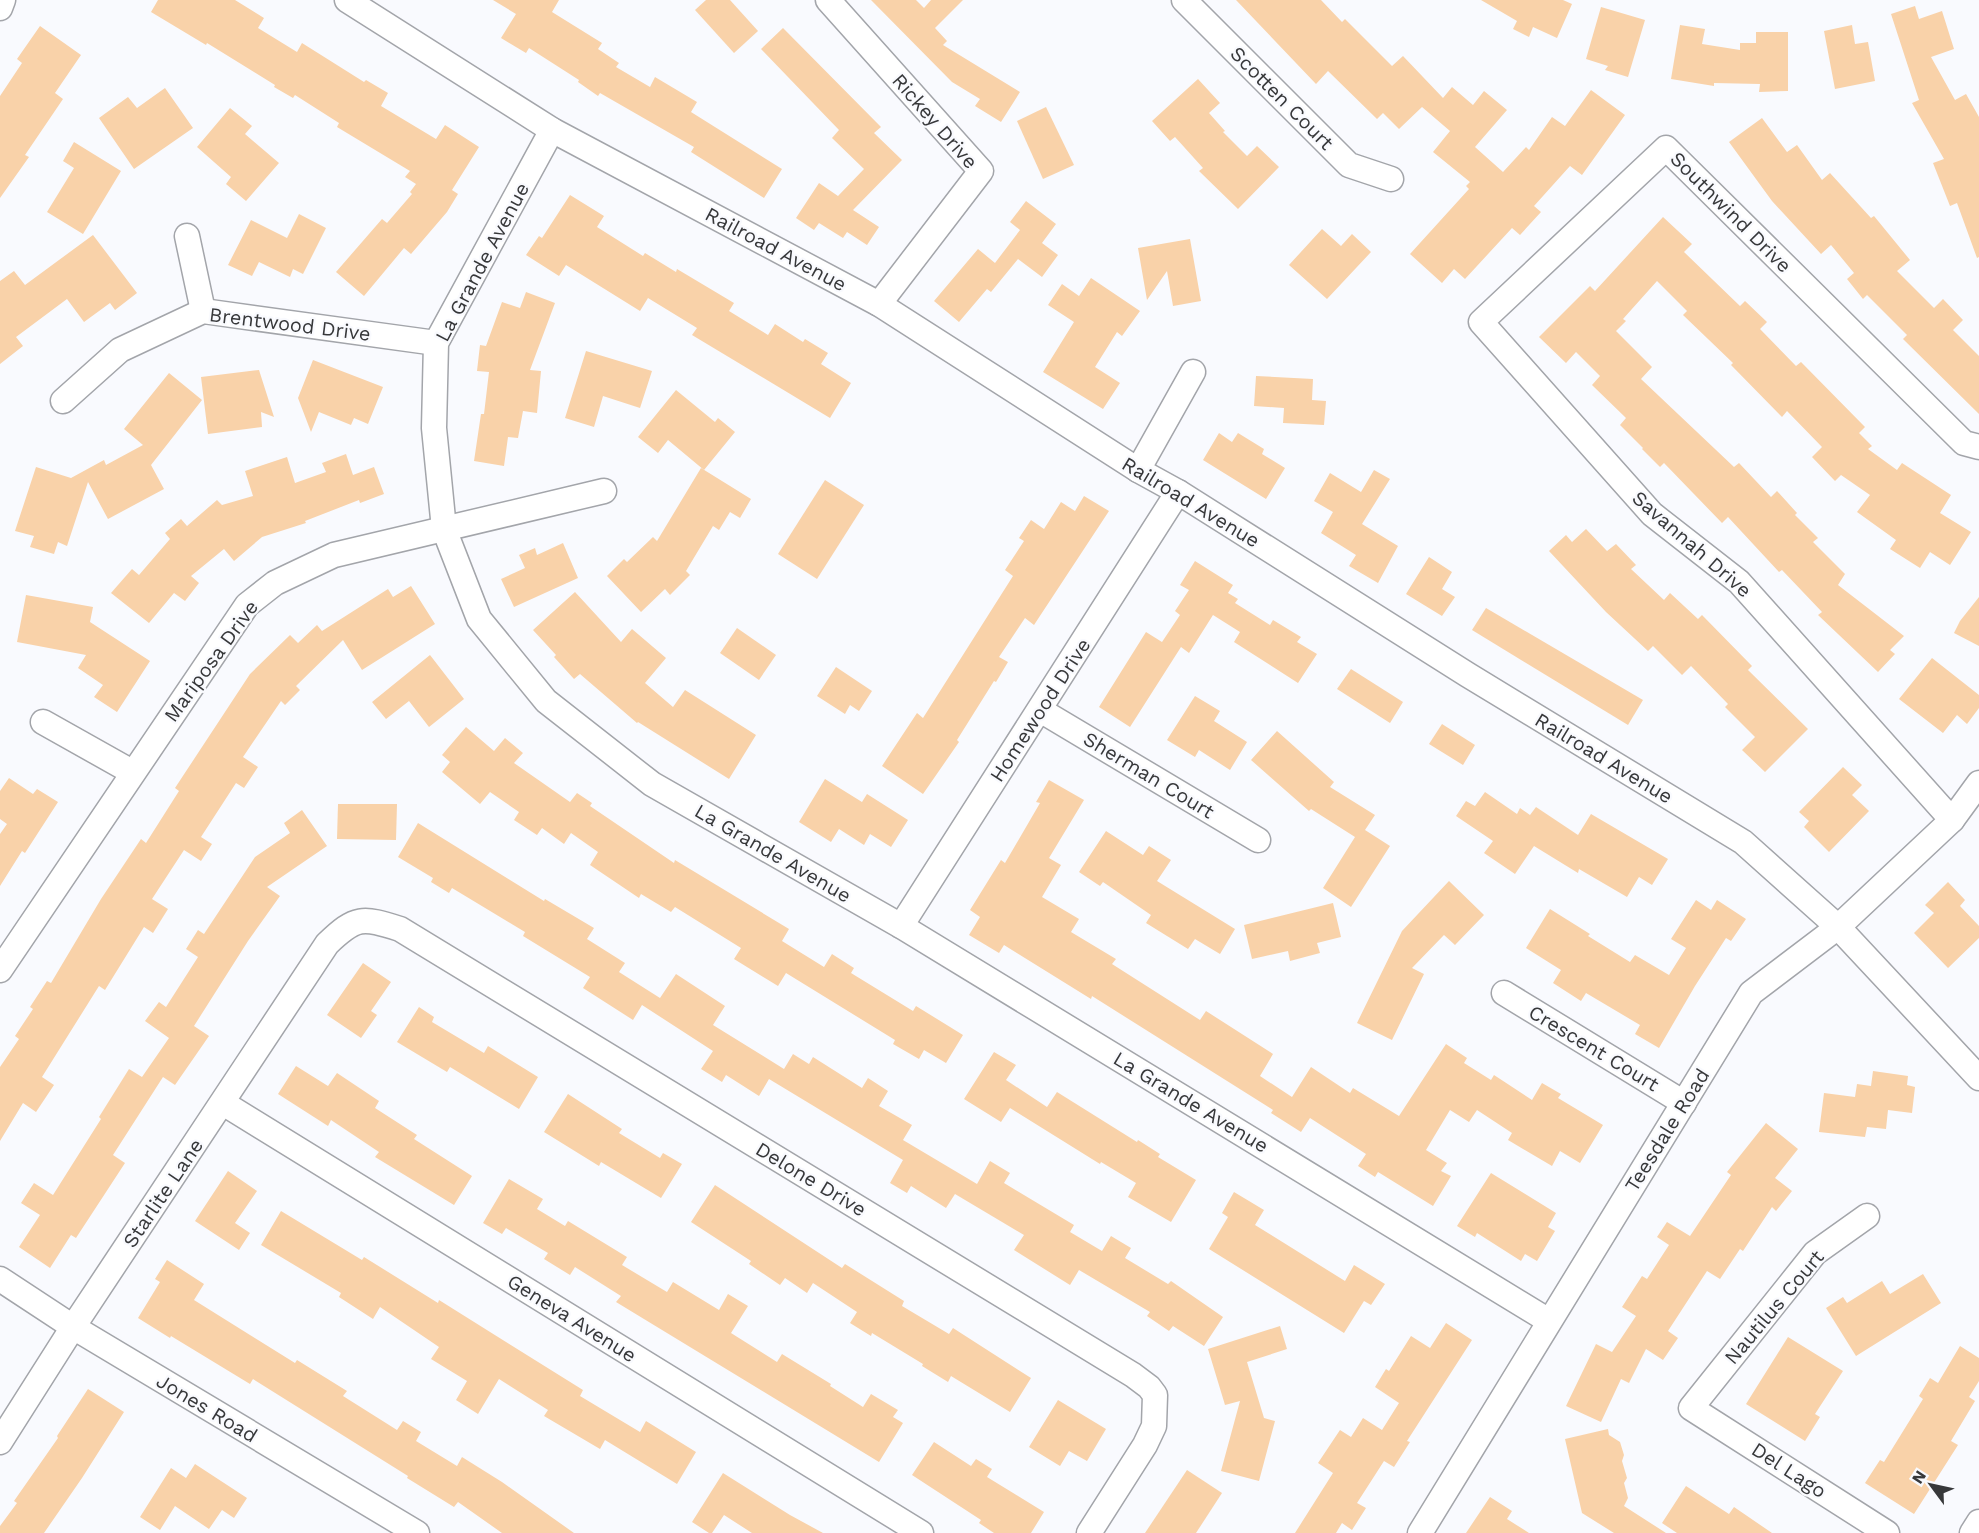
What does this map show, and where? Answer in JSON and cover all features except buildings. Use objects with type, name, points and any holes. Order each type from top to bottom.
[{"type":"street","points":[[0,8],[3,0]]},
{"type":"street","name":"Railroad Avenue","points":[[347,0],[552,130],[879,304],[1138,470],[1178,492],[1468,675],[1743,842],[1838,927],[1979,1078]]},
{"type":"street","name":"Rickey Drive","points":[[828,0],[981,171],[879,304]]},
{"type":"street","name":"Scotten Court","points":[[1184,0],[1349,165],[1390,179]]},
{"type":"street","name":"La Grande Avenue","points":[[552,130],[436,343],[434,428],[444,530],[479,619],[546,701],[652,783],[901,926],[1549,1321]]},
{"type":"street","name":"Southwind Drive","points":[[1481,322],[1666,148],[1964,443],[1979,447]]},
{"type":"street","points":[[187,236],[203,311]]},
{"type":"street","name":"Brentwood Drive","points":[[63,401],[120,350],[203,311],[436,343]]},
{"type":"street","name":"Savannah Drive","points":[[1481,322],[1652,514],[1739,582],[1952,820]]},
{"type":"street","points":[[1138,470],[1193,372]]},
{"type":"street","name":"Mariposa Drive","points":[[0,970],[247,605],[275,583],[334,555],[604,491]]},
{"type":"street","name":"Homewood Drive","points":[[901,926],[1178,492]]},
{"type":"street","name":"Sherman Court","points":[[1040,710],[1258,840]]},
{"type":"street","points":[[43,722],[132,772]]},
{"type":"street","name":"Teesdale Road","points":[[1420,1533],[1751,993],[1838,927],[1952,820],[1979,783]]},
{"type":"street","name":"Delone Drive","points":[[327,944],[350,923],[374,921],[400,929],[1103,1356],[1149,1387],[1155,1395],[1154,1426],[1145,1445],[1089,1533]]},
{"type":"street","name":"Starlite Lane","points":[[0,1442],[73,1327],[327,944]]},
{"type":"street","name":"Crescent Court","points":[[1503,993],[1684,1103]]},
{"type":"street","name":"Geneva Avenue","points":[[223,1103],[921,1533]]},
{"type":"street","name":"Nautilus Court","points":[[1690,1408],[1815,1252],[1867,1216]]},
{"type":"street","name":"Jones Road","points":[[0,1280],[73,1327],[417,1533]]},
{"type":"street","name":"Del Lago","points":[[1690,1408],[1887,1533]]},
{"type":"street","points":[[1972,1533],[1979,1522]]}]
